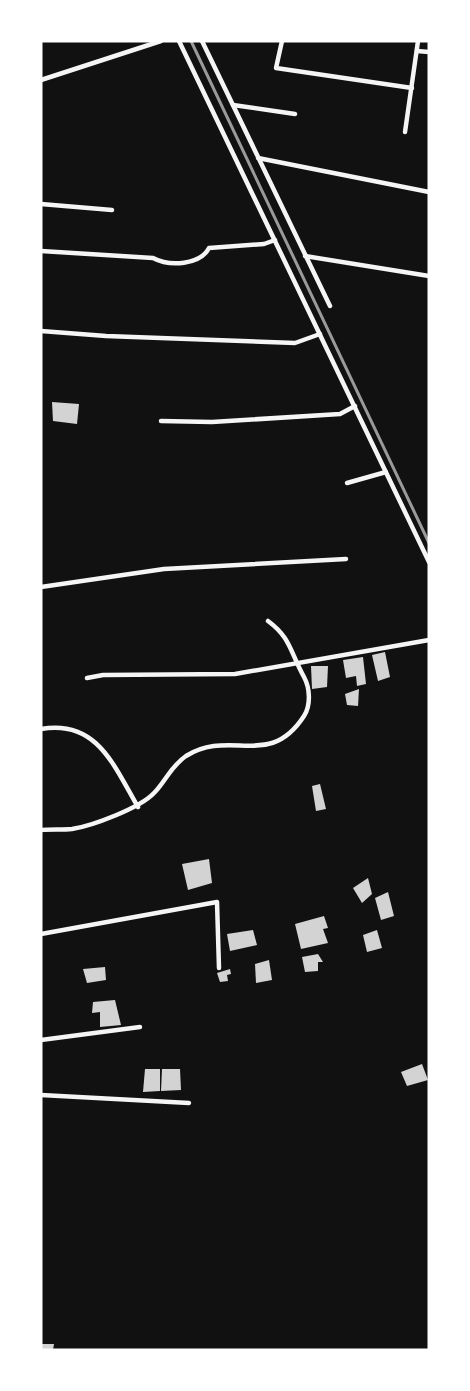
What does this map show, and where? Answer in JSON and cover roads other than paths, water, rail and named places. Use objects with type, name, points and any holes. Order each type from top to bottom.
[{"type":"street","points":[[41,80],[162,41]]},
{"type":"street","points":[[179,41],[429,562]]},
{"type":"street","points":[[202,41],[330,306]]},
{"type":"street","points":[[282,41],[276,68],[412,88]]},
{"type":"street","points":[[405,132],[418,41]]},
{"type":"street","points":[[417,50],[429,52]]},
{"type":"street","points":[[233,105],[295,114]]},
{"type":"street","points":[[258,158],[429,192]]},
{"type":"street","points":[[41,204],[112,210]]},
{"type":"street","points":[[41,251],[153,258],[168,263],[199,260],[209,248],[264,244],[275,240]]},
{"type":"street","points":[[305,256],[429,276]]},
{"type":"street","points":[[41,331],[106,336],[295,343],[320,334]]},
{"type":"street","points":[[160,421],[212,422],[340,414],[355,406]]},
{"type":"street","points":[[347,483],[386,472]]},
{"type":"street","points":[[41,587],[164,570],[346,559]]},
{"type":"street","points":[[41,830],[73,829],[138,807],[155,793],[169,772],[185,757],[207,746],[269,745],[284,739],[297,726],[309,708],[307,682],[296,663],[285,635],[268,620]]},
{"type":"street","points":[[88,678],[103,675],[236,674],[429,640]]},
{"type":"street","points":[[41,729],[58,726],[73,728],[88,736],[109,758],[138,807]]},
{"type":"street","points":[[41,934],[217,902],[219,968]]},
{"type":"street","points":[[41,1040],[140,1027]]},
{"type":"street","points":[[41,1095],[189,1103]]},
{"type":"railway","points":[[191,41],[429,543]]}]
